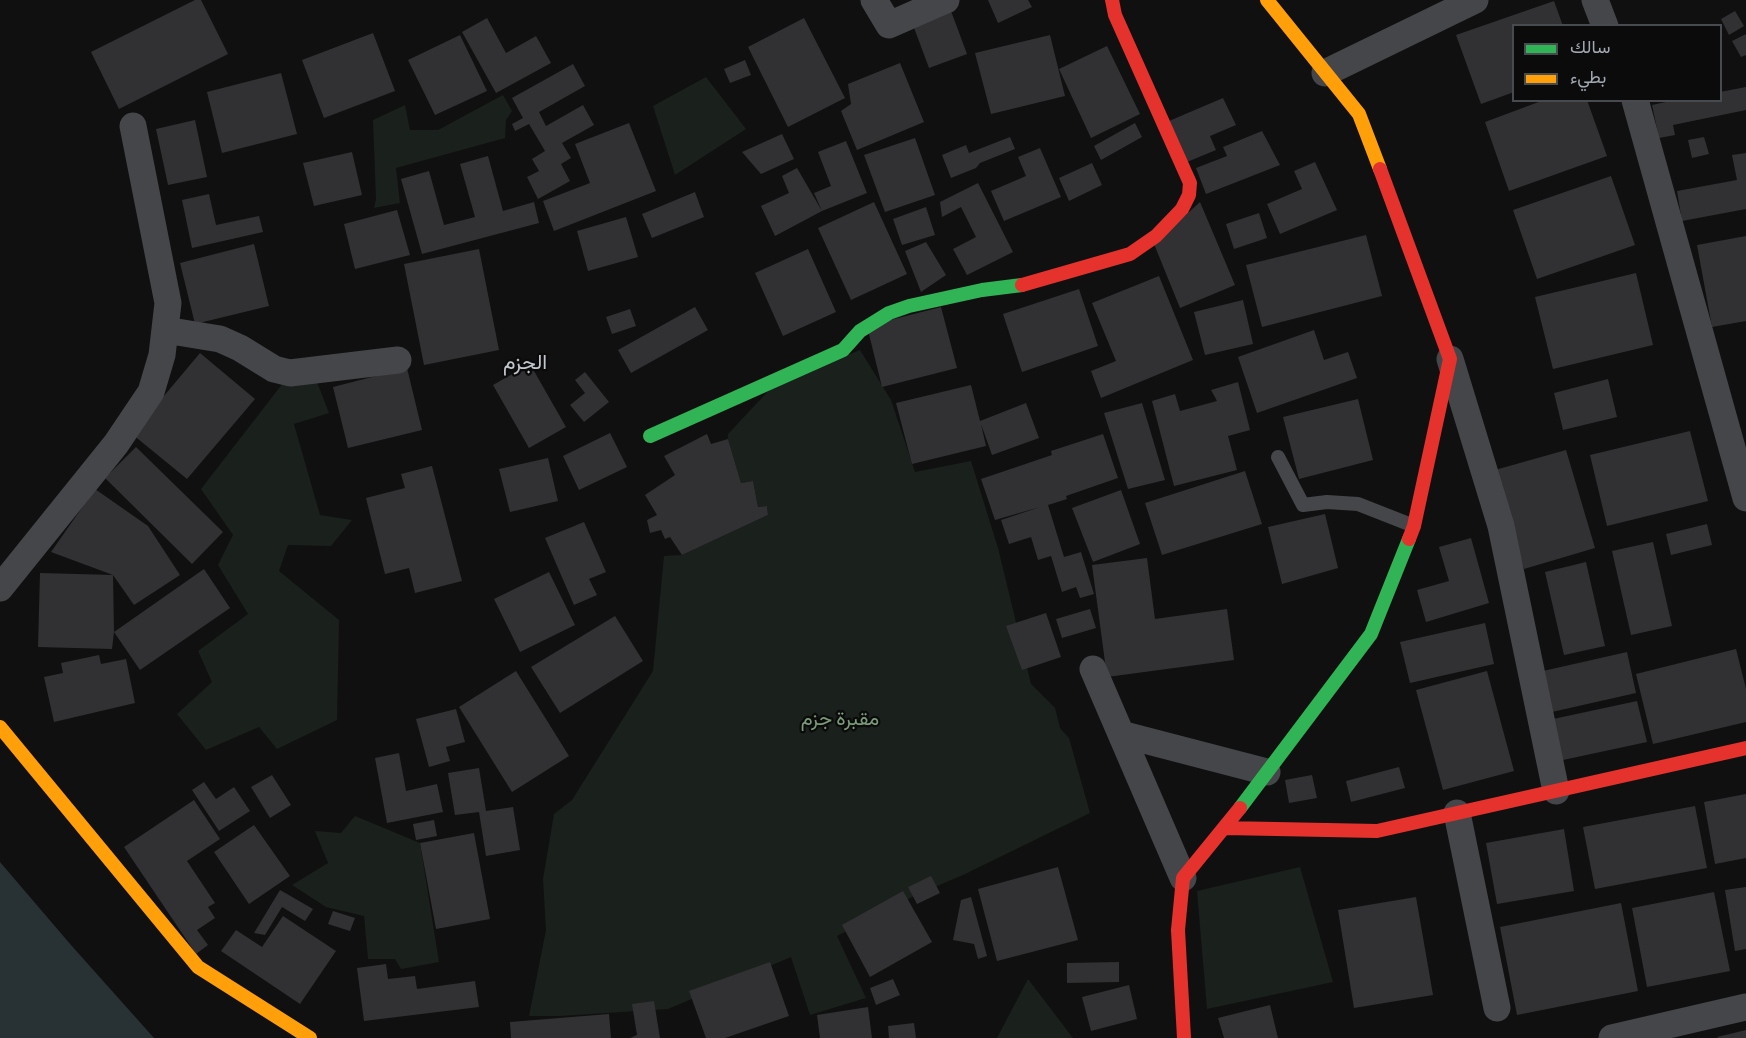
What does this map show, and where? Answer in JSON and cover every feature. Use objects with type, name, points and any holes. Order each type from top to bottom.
[{"type":"street","points":[[874,0],[889,25],[946,0]]},
{"type":"street","points":[[650,436],[843,350],[860,331],[889,313],[909,306],[982,290],[1018,286],[1130,254],[1156,236],[1182,209],[1189,195],[1190,183],[1115,15],[1112,0]]},
{"type":"street","points":[[1267,0],[1359,114],[1450,359],[1501,526],[1556,791]]},
{"type":"street","points":[[1325,73],[1475,0]]},
{"type":"street","points":[[1595,0],[1604,24]]},
{"type":"street","points":[[1636,102],[1746,498]]},
{"type":"street","points":[[0,588],[116,444],[151,392],[162,355],[168,303],[133,126]]},
{"type":"street","points":[[165,330],[220,339],[240,348],[274,369],[290,373],[398,360]]},
{"type":"street","points":[[1183,878],[1225,828],[1371,634],[1414,526],[1450,359]]},
{"type":"street","points":[[1093,669],[1183,878],[1178,930],[1184,1038]]},
{"type":"street","points":[[0,727],[198,967],[310,1038]]},
{"type":"street","points":[[1121,734],[1268,772]]},
{"type":"street","points":[[1225,828],[1377,831],[1746,748]]},
{"type":"street","points":[[1457,813],[1497,1008]]},
{"type":"street","points":[[1612,1038],[1746,1007]]},
{"type":"lane","points":[[1278,457],[1303,505],[1327,502],[1358,504],[1414,526]]},
{"type":"green space","points":[[706,77],[746,129],[675,175],[653,106]]},
{"type":"green space","points":[[503,95],[512,111],[506,120],[505,138],[396,168],[400,203],[374,208],[376,199],[373,120],[405,105],[410,130],[438,130]]},
{"type":"green space","name":"مقبرة جزم","points":[[860,350],[891,400],[915,472],[971,461],[998,548],[1031,684],[1055,708],[1060,728],[1069,738],[1090,813],[963,875],[918,894],[837,936],[866,998],[810,1015],[791,957],[668,1009],[529,1016],[546,930],[543,879],[554,814],[572,800],[653,671],[664,556],[682,555],[768,515],[767,506],[758,507],[753,481],[741,483],[728,434],[773,386]]},
{"type":"green space","points":[[315,377],[329,413],[294,424],[320,515],[352,520],[331,546],[288,545],[279,571],[339,620],[337,720],[277,749],[259,727],[206,750],[177,714],[212,682],[198,651],[248,614],[218,565],[233,535],[201,489],[283,383]]},
{"type":"green space","points":[[355,816],[420,843],[439,962],[401,969],[395,959],[368,959],[364,916],[326,907],[292,885],[328,863],[315,831],[341,833]]},
{"type":"green space","points":[[1300,867],[1333,982],[1207,1009],[1197,891]]},
{"type":"green space","points":[[1028,979],[1073,1038],[997,1038]]},
{"type":"shaded area","points":[[0,862],[71,945],[154,1038],[0,1038]]},
{"type":"building","points":[[195,0],[201,0],[228,54],[119,109],[91,52]]},
{"type":"building","points":[[988,0],[1028,0],[1032,7],[998,23]]},
{"type":"building","points":[[1554,1],[1562,24],[1512,24],[1512,93],[1481,104],[1456,35]]},
{"type":"building","points":[[951,11],[967,54],[929,68],[913,25]]},
{"type":"building","points":[[1735,11],[1744,26],[1729,35],[1721,19]]},
{"type":"building","points":[[487,18],[506,53],[536,36],[551,63],[496,93],[462,32]]},
{"type":"building","points":[[804,18],[845,98],[788,127],[748,47]]},
{"type":"building","points":[[373,33],[395,91],[324,118],[302,60]]},
{"type":"building","points":[[1746,34],[1746,55],[1741,57],[1732,41]]},
{"type":"building","points":[[460,35],[487,91],[435,115],[408,60]]},
{"type":"building","points":[[1050,35],[1065,96],[991,114],[975,53]]},
{"type":"building","points":[[1107,46],[1140,114],[1091,138],[1059,69]]},
{"type":"building","points":[[745,60],[751,75],[730,83],[724,69]]},
{"type":"building","points":[[900,63],[924,122],[857,150],[841,111],[851,104],[848,84]]},
{"type":"building","points":[[573,64],[585,86],[539,112],[546,126],[583,105],[594,125],[562,143],[571,158],[561,164],[570,181],[538,199],[527,177],[539,171],[532,159],[545,151],[529,124],[515,131],[512,124],[523,118],[512,98]]},
{"type":"building","points":[[281,73],[297,134],[222,153],[207,92]]},
{"type":"building","points":[[1746,87],[1746,110],[1673,125],[1675,135],[1659,138],[1652,105],[1666,102],[1722,102],[1722,92]]},
{"type":"building","points":[[1223,98],[1236,125],[1210,136],[1216,150],[1187,162],[1169,121]]},
{"type":"building","points":[[1539,102],[1588,102],[1607,156],[1509,191],[1485,122]]},
{"type":"building","points":[[195,120],[207,177],[168,185],[156,129]]},
{"type":"building","points":[[629,123],[656,191],[554,231],[543,201],[590,183],[575,144]]},
{"type":"building","points":[[1135,123],[1142,137],[1101,160],[1094,146]]},
{"type":"building","points":[[1262,131],[1280,165],[1206,194],[1196,168],[1227,156],[1223,147]]},
{"type":"building","points":[[782,134],[794,159],[761,174],[742,152]]},
{"type":"building","points":[[1010,137],[1015,149],[951,178],[942,155],[966,145],[969,153]]},
{"type":"building","points":[[1704,137],[1709,154],[1692,158],[1688,140]]},
{"type":"building","points":[[915,138],[935,195],[885,212],[864,155]]},
{"type":"building","points":[[846,141],[867,193],[822,211],[814,193],[831,186],[818,152]]},
{"type":"building","points":[[1040,148],[1061,197],[1004,221],[991,191],[1026,176],[1018,157]]},
{"type":"building","points":[[352,152],[362,195],[314,206],[303,163]]},
{"type":"building","points":[[1746,153],[1746,209],[1682,221],[1677,191],[1737,180],[1732,155]]},
{"type":"building","points":[[488,156],[503,211],[534,202],[539,223],[422,254],[401,179],[429,171],[444,225],[475,217],[460,164]]},
{"type":"building","points":[[1315,162],[1337,210],[1280,234],[1267,204],[1302,189],[1294,171]]},
{"type":"building","points":[[1092,163],[1102,185],[1069,201],[1059,178]]},
{"type":"building","points":[[797,168],[822,211],[775,236],[761,206],[789,193],[782,176]]},
{"type":"building","points":[[1611,176],[1635,245],[1537,279],[1513,210]]},
{"type":"building","points":[[978,183],[1013,252],[967,275],[953,249],[976,237],[961,207],[942,217],[940,202]]},
{"type":"building","points":[[695,192],[704,217],[652,238],[642,214]]},
{"type":"building","points":[[209,194],[216,225],[259,216],[263,232],[192,248],[182,200]]},
{"type":"building","points":[[874,202],[907,274],[851,300],[818,228]]},
{"type":"building","points":[[1200,202],[1235,285],[1180,308],[1154,244]]},
{"type":"building","points":[[926,207],[935,235],[902,245],[893,219]]},
{"type":"building","points":[[397,210],[410,255],[355,269],[344,224]]},
{"type":"building","points":[[1259,213],[1267,238],[1234,249],[1226,224]]},
{"type":"building","points":[[626,217],[638,257],[588,271],[577,231]]},
{"type":"building","points":[[1366,235],[1382,296],[1262,327],[1246,265]]},
{"type":"building","points":[[1746,236],[1746,321],[1712,327],[1697,245]]},
{"type":"building","points":[[926,242],[946,275],[921,292],[905,251]]},
{"type":"building","points":[[254,244],[269,306],[195,324],[180,263]]},
{"type":"building","points":[[479,249],[499,350],[424,365],[404,264]]},
{"type":"building","points":[[808,249],[836,312],[783,336],[755,273]]},
{"type":"building","points":[[1636,273],[1653,345],[1553,369],[1535,297]]},
{"type":"building","points":[[1159,276],[1193,360],[1101,398],[1091,371],[1116,361],[1092,303]]},
{"type":"building","points":[[1079,289],[1098,346],[1022,372],[1003,314]]},
{"type":"building","points":[[1243,300],[1253,344],[1205,355],[1194,312]]},
{"type":"building","points":[[695,307],[708,330],[631,373],[618,350]]},
{"type":"building","points":[[941,307],[957,368],[882,387],[867,326]]},
{"type":"building","points":[[630,309],[636,326],[612,334],[606,317]]},
{"type":"building","points":[[1314,330],[1324,360],[1348,352],[1357,378],[1257,413],[1238,357]]},
{"type":"building","points":[[200,353],[255,399],[187,479],[132,434]]},
{"type":"building","points":[[530,364],[566,427],[529,448],[493,385]]},
{"type":"building","points":[[407,368],[422,430],[348,448],[333,387]]},
{"type":"building","points":[[585,372],[609,402],[584,422],[570,405],[585,393],[575,380]]},
{"type":"building","points":[[1608,379],[1617,417],[1563,430],[1554,393]]},
{"type":"building","points":[[1238,382],[1250,430],[1228,436],[1237,470],[1174,486],[1152,401],[1175,394],[1180,411],[1217,401],[1211,390]]},
{"type":"building","points":[[971,385],[980,421],[1026,403],[1039,438],[992,455],[981,424],[986,446],[912,464],[896,403]]},
{"type":"building","points":[[1358,399],[1373,460],[1299,479],[1283,417]]},
{"type":"building","points":[[1142,403],[1165,480],[1128,489],[1104,413]]},
{"type":"building","points":[[1690,431],[1708,501],[1607,526],[1590,455]]},
{"type":"building","points":[[610,433],[627,467],[579,490],[563,456]]},
{"type":"building","points":[[707,434],[711,444],[728,439],[741,483],[753,481],[758,507],[767,506],[768,515],[682,555],[670,537],[665,539],[661,530],[650,533],[647,520],[657,515],[645,495],[675,475],[664,456]]},
{"type":"building","points":[[1103,434],[1118,478],[1066,496],[1067,499],[1048,505],[1064,557],[1081,552],[1094,594],[1080,598],[1076,587],[1062,592],[1051,556],[1038,560],[1031,537],[1009,544],[1001,520],[1040,507],[995,520],[981,479],[1052,455],[1051,451]]},
{"type":"building","points":[[136,447],[223,532],[192,564],[105,478]]},
{"type":"building","points":[[1566,450],[1595,548],[1524,569],[1495,470]]},
{"type":"building","points":[[548,458],[558,501],[510,512],[499,469]]},
{"type":"building","points":[[432,466],[462,581],[415,593],[409,568],[385,574],[366,498],[405,488],[401,474]]},
{"type":"building","points":[[1245,471],[1262,524],[1162,555],[1145,503]]},
{"type":"building","points":[[95,489],[148,526],[180,575],[134,605],[113,575],[51,552]]},
{"type":"building","points":[[1121,490],[1140,544],[1093,562],[1072,508]]},
{"type":"building","points":[[1325,514],[1338,568],[1282,584],[1268,527]]},
{"type":"building","points":[[584,522],[606,572],[589,579],[597,595],[574,605],[545,538]]},
{"type":"building","points":[[1707,524],[1712,545],[1671,555],[1666,534]]},
{"type":"building","points":[[1471,538],[1489,603],[1426,622],[1417,590],[1449,581],[1439,547]]},
{"type":"building","points":[[1653,542],[1672,626],[1631,635],[1612,551]]},
{"type":"building","points":[[1147,558],[1155,619],[1227,609],[1234,660],[1107,677],[1092,565]]},
{"type":"building","points":[[1586,562],[1605,646],[1564,655],[1545,572]]},
{"type":"building","points":[[204,569],[230,608],[140,670],[114,632]]},
{"type":"building","points":[[549,572],[575,625],[520,652],[494,599]]},
{"type":"building","points":[[40,573],[113,575],[112,649],[38,647]]},
{"type":"building","points":[[1090,609],[1096,628],[1062,638],[1056,619]]},
{"type":"building","points":[[1046,613],[1061,657],[1022,670],[1006,626]]},
{"type":"building","points":[[615,616],[643,661],[560,713],[531,667]]},
{"type":"building","points":[[1485,623],[1494,664],[1410,683],[1400,642]]},
{"type":"building","points":[[1736,649],[1746,689],[1746,722],[1653,744],[1636,674]]},
{"type":"building","points":[[1627,652],[1636,693],[1552,712],[1543,671]]},
{"type":"building","points":[[99,655],[101,664],[126,659],[135,703],[54,722],[44,677],[63,673],[61,663]]},
{"type":"building","points":[[516,671],[569,756],[512,792],[459,707]]},
{"type":"building","points":[[1487,671],[1514,771],[1443,790],[1416,690]]},
{"type":"building","points":[[1637,701],[1647,742],[1563,760],[1553,719]]},
{"type":"building","points":[[456,709],[465,742],[446,747],[450,761],[429,767],[416,719]]},
{"type":"building","points":[[399,753],[406,791],[437,784],[443,812],[387,823],[375,758]]},
{"type":"building","points":[[1399,767],[1405,788],[1351,802],[1346,781]]},
{"type":"building","points":[[479,768],[486,811],[513,807],[520,850],[486,856],[479,812],[455,815],[448,773]]},
{"type":"building","points":[[272,775],[291,805],[270,818],[251,787]]},
{"type":"building","points":[[1312,775],[1317,798],[1289,803],[1285,780]]},
{"type":"building","points":[[204,782],[216,799],[234,787],[250,811],[219,831],[192,790]]},
{"type":"building","points":[[1746,794],[1746,858],[1715,864],[1704,802]]},
{"type":"building","points":[[194,800],[220,839],[187,861],[215,903],[208,907],[215,918],[197,930],[208,945],[196,954],[124,847]]},
{"type":"building","points":[[1695,806],[1707,868],[1595,889],[1583,827]]},
{"type":"building","points":[[434,820],[437,836],[416,840],[413,824]]},
{"type":"building","points":[[254,825],[290,876],[249,904],[214,852]]},
{"type":"building","points":[[1564,829],[1574,891],[1497,904],[1486,843]]},
{"type":"building","points":[[474,833],[490,919],[436,929],[420,843]]},
{"type":"building","points":[[1058,867],[1078,940],[997,961],[978,889]]},
{"type":"building","points":[[931,876],[940,893],[917,904],[908,887]]},
{"type":"building","points":[[1746,887],[1746,949],[1735,951],[1725,890]]},
{"type":"building","points":[[280,890],[313,909],[305,921],[282,907],[265,935],[254,933]]},
{"type":"building","points":[[903,891],[932,942],[870,977],[842,925]]},
{"type":"building","points":[[1714,892],[1730,971],[1647,987],[1632,908]]},
{"type":"building","points":[[971,897],[987,956],[978,959],[974,944],[953,940],[961,900]]},
{"type":"building","points":[[1416,897],[1433,995],[1354,1008],[1338,910]]},
{"type":"building","points":[[1621,903],[1638,991],[1517,1015],[1500,927]]},
{"type":"building","points":[[333,911],[355,918],[350,931],[328,924]]},
{"type":"building","points":[[283,916],[336,951],[300,1004],[221,951],[236,930],[262,947]]},
{"type":"building","points":[[770,962],[789,1016],[725,1038],[706,1038],[689,991]]},
{"type":"building","points":[[1119,962],[1119,982],[1067,983],[1067,963]]},
{"type":"building","points":[[386,964],[388,979],[415,976],[417,989],[475,981],[479,1007],[364,1021],[357,968]]},
{"type":"building","points":[[893,979],[900,995],[876,1005],[870,988]]},
{"type":"building","points":[[1129,985],[1137,1019],[1091,1031],[1082,997]]},
{"type":"building","points":[[654,1001],[660,1038],[630,1038],[637,1035],[632,1004]]},
{"type":"building","points":[[1270,1005],[1278,1038],[1224,1038],[1218,1018]]},
{"type":"building","points":[[868,1007],[872,1038],[820,1038],[817,1015]]},
{"type":"building","points":[[609,1014],[611,1038],[511,1038],[510,1022]]},
{"type":"building","points":[[914,1023],[916,1038],[889,1038],[888,1026]]},
{"type":"building","points":[[1746,1030],[1746,1038],[1717,1037]]},
{"type":"traffic: fast","points":[[650,436],[843,350],[860,331],[889,313],[909,306],[982,290],[1022,285]]},
{"type":"traffic: fast","points":[[1240,808],[1371,634],[1409,539]]},
{"type":"traffic: slow","points":[[1267,0],[1359,114],[1380,169]]},
{"type":"traffic: slow","points":[[0,727],[198,967],[310,1038]]},
{"type":"traffic: jam","points":[[1022,285],[1130,254],[1156,236],[1182,209],[1189,195],[1190,183],[1115,15],[1112,0]]},
{"type":"traffic: jam","points":[[1380,169],[1450,359],[1414,526],[1409,539]]},
{"type":"traffic: jam","points":[[1225,828],[1377,831],[1746,748]]},
{"type":"traffic: jam","points":[[1184,1038],[1178,930],[1183,878],[1240,808]]},
{"type":"district","name":"الجزم","points":[[525,362]]}]
